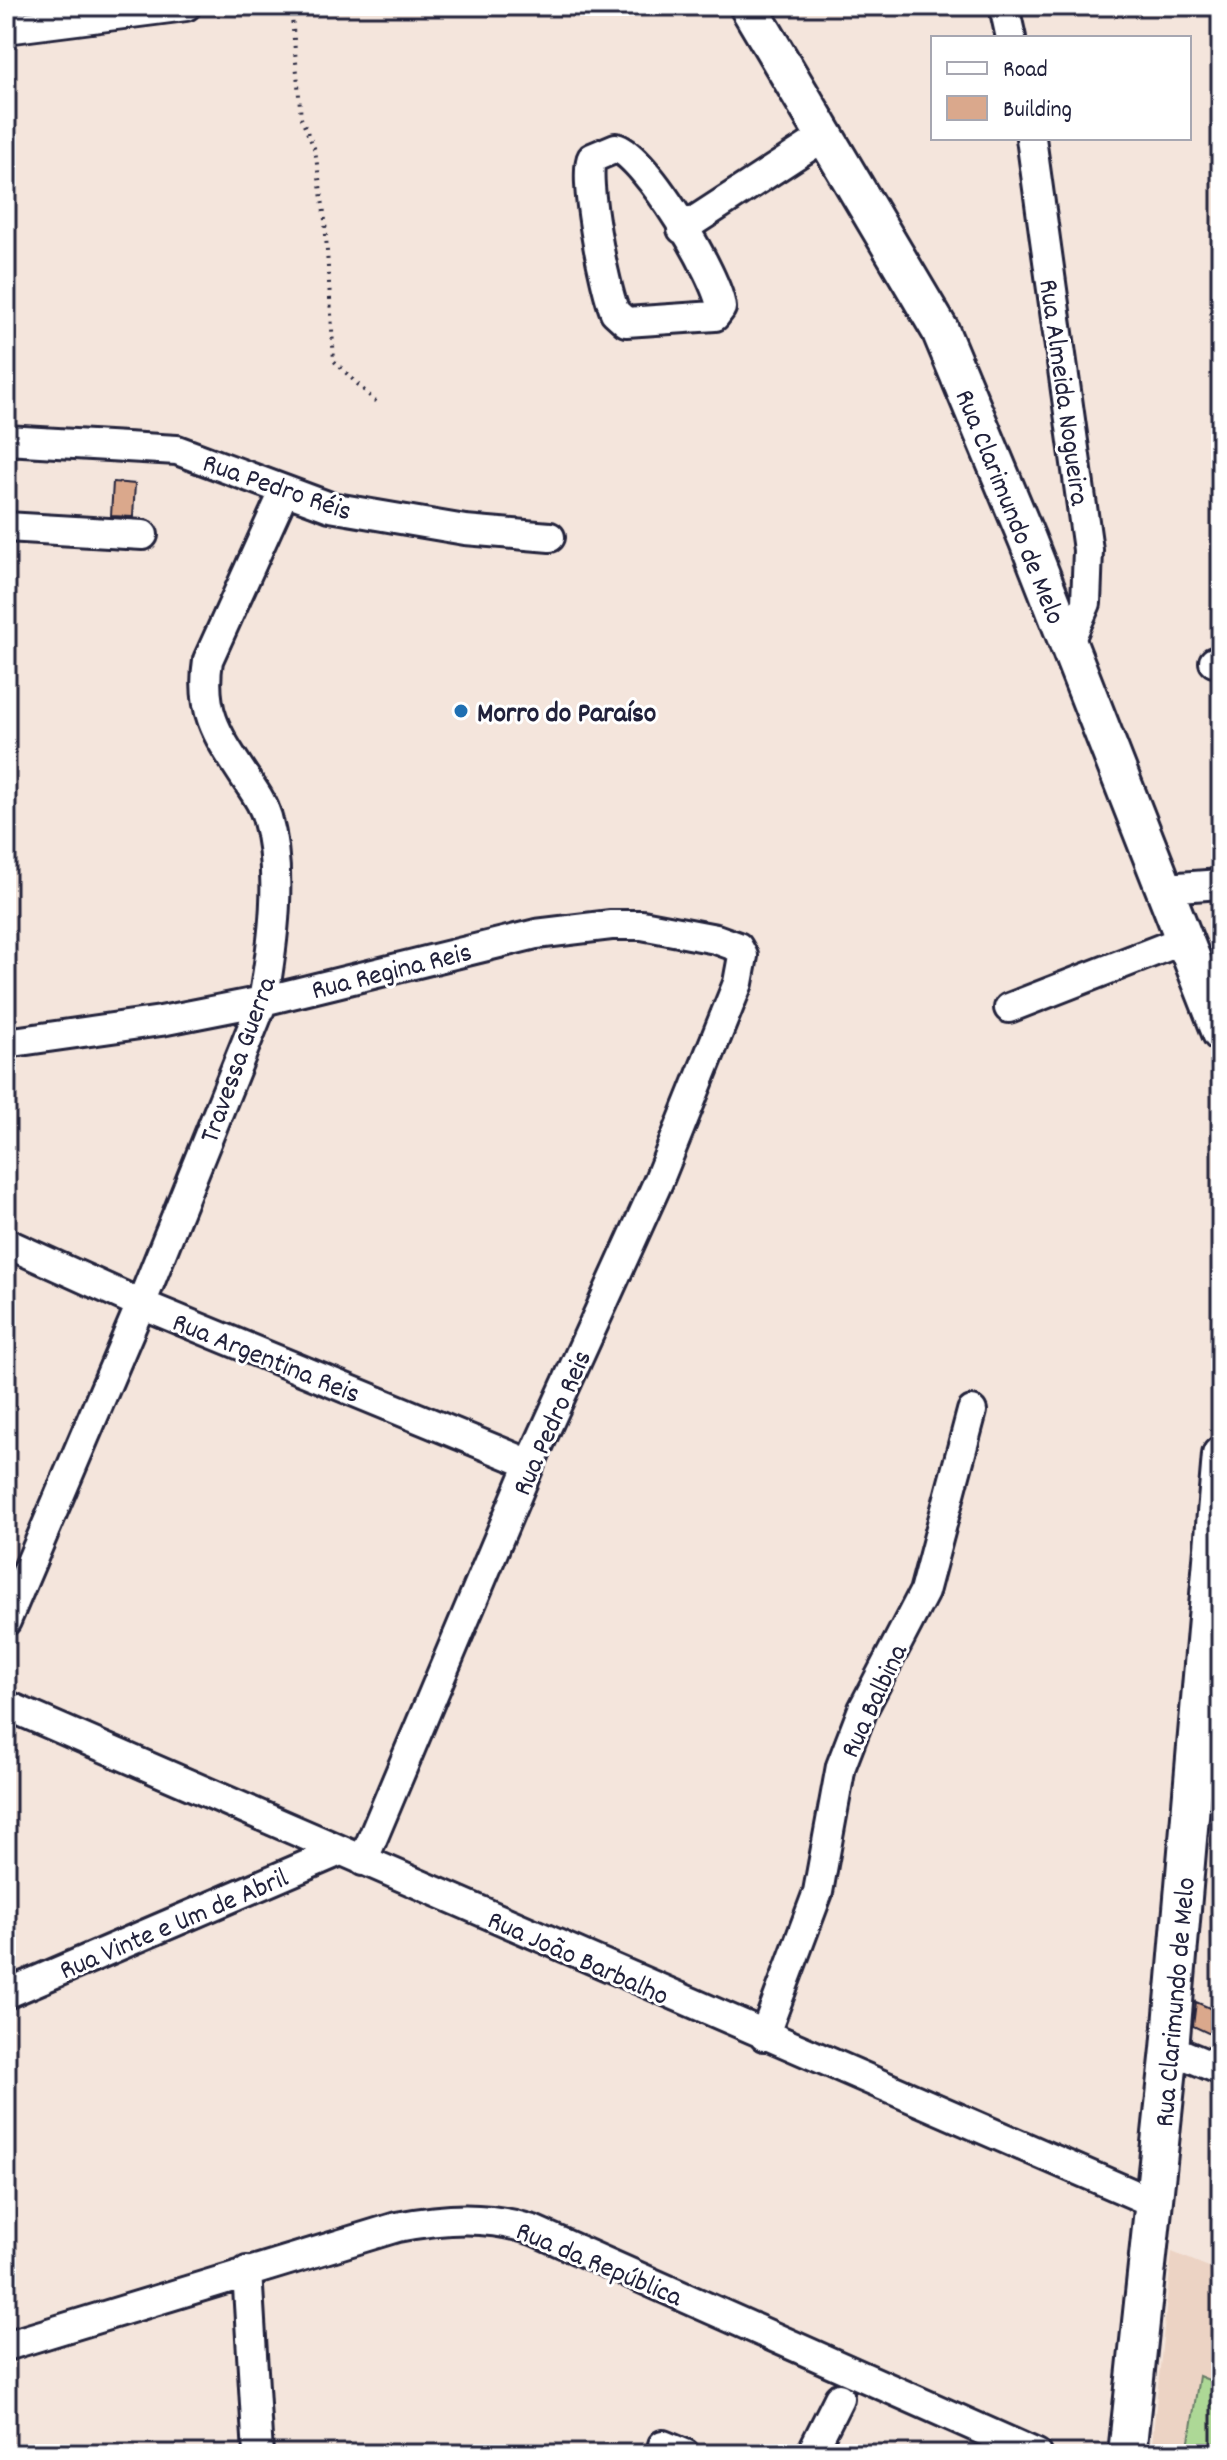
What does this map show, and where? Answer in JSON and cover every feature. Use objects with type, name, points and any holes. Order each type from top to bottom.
[{"type":"main road","name":"Rua Clarimundo de Melo","points":[[748,6],[940,330],[1221,1033]]},
{"type":"main road","name":"Rua Clarimundo de Melo","points":[[1127,2454],[1170,2049],[1221,1455]]},
{"type":"street","points":[[6,29],[65,14],[186,6]]},
{"type":"street","points":[[1004,6],[1011,36]]},
{"type":"street","points":[[682,229],[825,136]]},
{"type":"street","name":"Rua Almeida Nogueira","points":[[1031,140],[1088,550],[1086,603],[1068,644]]},
{"type":"street","points":[[622,149],[644,170],[682,229],[719,294],[719,312],[706,318],[622,321],[612,306],[591,194],[589,161],[606,150],[622,149]]},
{"type":"street","name":"Rua Pedro Réis","points":[[6,440],[177,450],[284,492],[367,515],[465,530],[550,537]]},
{"type":"street","name":"Travessa Guerra","points":[[6,1621],[141,1304],[263,1001],[273,949],[271,838],[259,800],[213,726],[204,687],[208,660],[284,492]]},
{"type":"street","points":[[6,527],[143,535]]},
{"type":"street","points":[[1165,888],[1221,884]]},
{"type":"street","name":"Rua Regina Reis","points":[[6,1043],[161,1021],[263,1001],[536,934],[611,925],[642,925],[716,939],[738,947],[743,956],[738,983]]},
{"type":"street","points":[[1009,1008],[1186,939]]},
{"type":"street","name":"Rua Pedro Reis","points":[[352,1856],[658,1182],[738,983]]},
{"type":"street","name":"Rua Argentina Reis","points":[[6,1243],[141,1304],[530,1464]]},
{"type":"street","name":"Rua Balbina","points":[[764,2036],[818,1892],[841,1766],[863,1709],[924,1592],[972,1411]]},
{"type":"street","name":"Rua João Barbalho","points":[[6,1705],[1154,2203]]},
{"type":"street","name":"Rua Vinte e Um de Abril","points":[[6,1994],[352,1856]]},
{"type":"street","points":[[1170,2049],[1221,2070]]},
{"type":"street","name":"Rua da República","points":[[6,2346],[397,2227],[440,2219],[502,2220],[533,2230],[1037,2454]]},
{"type":"street","points":[[247,2271],[258,2454]]},
{"type":"street","points":[[811,2454],[839,2398]]},
{"type":"path","points":[[291,6],[301,118],[315,150],[325,220],[334,361],[380,406]]},
{"type":"shaded area","points":[[1172,2252],[1221,2272],[1221,2454],[1151,2454]]},
{"type":"green space","points":[[1199,2376],[1221,2385],[1221,2454],[1187,2454]]},
{"type":"building","points":[[113,482],[135,484],[133,517],[111,516]]},
{"type":"building","points":[[1196,2002],[1221,2013],[1221,2039],[1193,2026]]},
{"type":"place","name":"Morro do Paraíso","points":[[461,711]]}]
